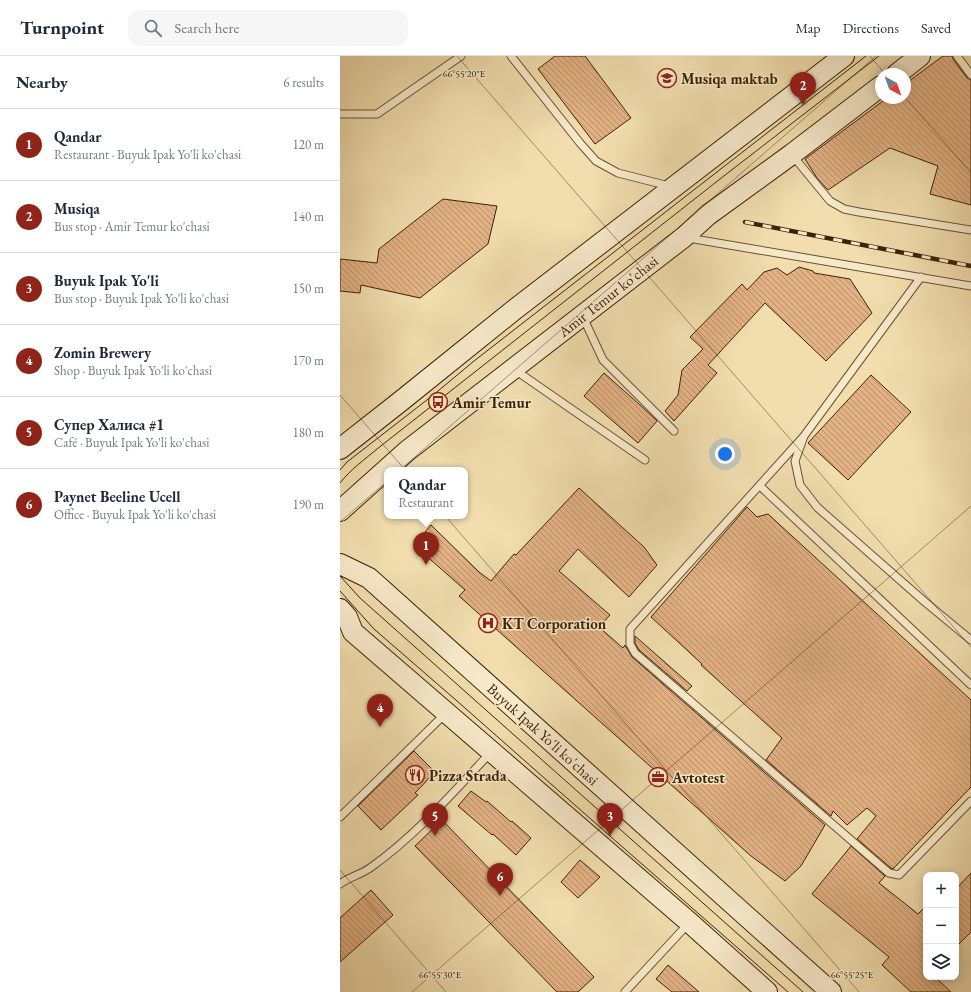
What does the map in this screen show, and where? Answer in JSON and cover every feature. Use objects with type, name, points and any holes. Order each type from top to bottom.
[{"type":"main road","points":[[340,449],[514,310],[844,56]]},
{"type":"main road","points":[[905,68],[920,56]]},
{"type":"main road","name":"Amir Temur ko'chasi","points":[[389,467],[407,451],[513,368],[684,237],[708,215],[792,154],[875,91]]},
{"type":"main road","name":"Amir Temur ko'chasi","points":[[340,512],[384,472]]},
{"type":"main road","name":"Buyuk Ipak Yo'li ko'chasi","points":[[340,564],[369,578],[831,992]]},
{"type":"main road","points":[[340,610],[347,617],[347,629],[447,712],[690,922],[767,992]]},
{"type":"lane","points":[[340,114],[377,114],[461,56]]},
{"type":"lane","points":[[511,56],[596,161],[618,173],[673,187]]},
{"type":"lane","points":[[956,56],[971,75]]},
{"type":"lane","points":[[792,154],[830,201],[844,209],[971,230]]},
{"type":"lane","points":[[684,237],[971,286]]},
{"type":"lane","points":[[921,277],[804,436],[630,629],[630,644],[635,653],[889,873],[899,875],[971,800]]},
{"type":"lane","points":[[582,315],[603,360],[674,431]]},
{"type":"lane","points":[[513,368],[645,460]]},
{"type":"lane","points":[[804,436],[795,461],[800,485],[817,507],[971,640]]},
{"type":"lane","points":[[760,486],[971,685]]},
{"type":"lane","points":[[340,817],[447,712]]},
{"type":"lane","points":[[340,884],[368,869],[402,843],[440,807],[492,751]]},
{"type":"lane","points":[[624,992],[690,922]]},
{"type":"building","points":[[555,56],[585,56],[631,118],[595,144],[538,69]]},
{"type":"building","points":[[943,56],[952,56],[967,78],[971,80],[971,205],[930,194],[938,166],[890,148],[828,190],[817,178],[805,159],[879,104],[911,104],[911,80]]},
{"type":"building","points":[[443,199],[497,206],[488,244],[420,298],[361,285],[360,293],[340,291],[340,259],[377,263],[379,249]]},
{"type":"building","points":[[799,267],[813,271],[814,273],[850,279],[872,313],[826,361],[765,303],[708,365],[717,373],[674,421],[665,411],[678,395],[682,370],[703,349],[690,337],[742,284],[747,290],[764,272],[777,268],[787,275]]},
{"type":"building","points":[[604,373],[657,421],[638,443],[584,396]]},
{"type":"building","points":[[871,375],[911,412],[848,480],[808,443]]},
{"type":"building","points":[[579,488],[644,547],[657,565],[629,597],[578,549],[559,571],[610,615],[599,627],[623,648],[625,645],[632,657],[825,825],[801,866],[785,881],[751,856],[459,596],[465,590],[414,545],[431,525],[479,572],[491,581],[514,554],[516,555]]},
{"type":"building","points":[[747,507],[757,517],[768,514],[971,700],[971,787],[893,869],[857,839],[876,816],[867,808],[847,825],[833,811],[831,816],[766,760],[782,738],[701,665],[702,664],[651,617]]},
{"type":"building","points":[[635,636],[692,686],[687,691],[639,650],[635,643]]},
{"type":"building","points":[[414,751],[435,772],[415,793],[418,795],[381,830],[358,806]]},
{"type":"building","points":[[471,791],[486,802],[487,801],[531,838],[516,855],[458,806]]},
{"type":"building","points":[[442,820],[594,977],[578,992],[557,992],[415,846]]},
{"type":"building","points":[[851,846],[885,876],[879,883],[918,914],[923,909],[923,980],[938,980],[951,992],[911,992],[882,965],[889,957],[812,894]]},
{"type":"building","points":[[580,860],[600,877],[578,898],[561,882]]},
{"type":"building","points":[[971,873],[971,932],[959,944],[959,908],[959,886]]},
{"type":"building","points":[[371,890],[393,915],[340,962],[340,918]]},
{"type":"building","points":[[668,965],[699,992],[672,992],[656,979]]},
{"type":"tram line","points":[[340,470],[347,462],[432,396],[474,361],[866,56]]},
{"type":"tram line","points":[[340,483],[353,469],[377,449],[879,56]]},
{"type":"tram line","points":[[340,576],[360,598],[803,992]]},
{"type":"tram line","points":[[340,591],[374,629],[788,992]]},
{"type":"railway","points":[[745,222],[971,266]]},
{"type":"place","name":"Musiqa maktab","points":[[667,78]]},
{"type":"place","name":"Musiqa","points":[[803,105]]},
{"type":"place","name":"Amir Temur","points":[[438,402]]},
{"type":"place","name":"Qandar","points":[[426,565]]},
{"type":"place","name":"KT Corporation","points":[[488,623]]},
{"type":"place","name":"Zomin Brewery","points":[[380,727]]},
{"type":"place","name":"Pizza Strada","points":[[415,775]]},
{"type":"place","name":"Avtotest","points":[[658,777]]},
{"type":"place","name":"Супер Халиса #1","points":[[435,836]]},
{"type":"place","name":"Buyuk Ipak Yo'li","points":[[610,836]]},
{"type":"place","name":"Paynet Beeline Ucell","points":[[500,896]]}]
